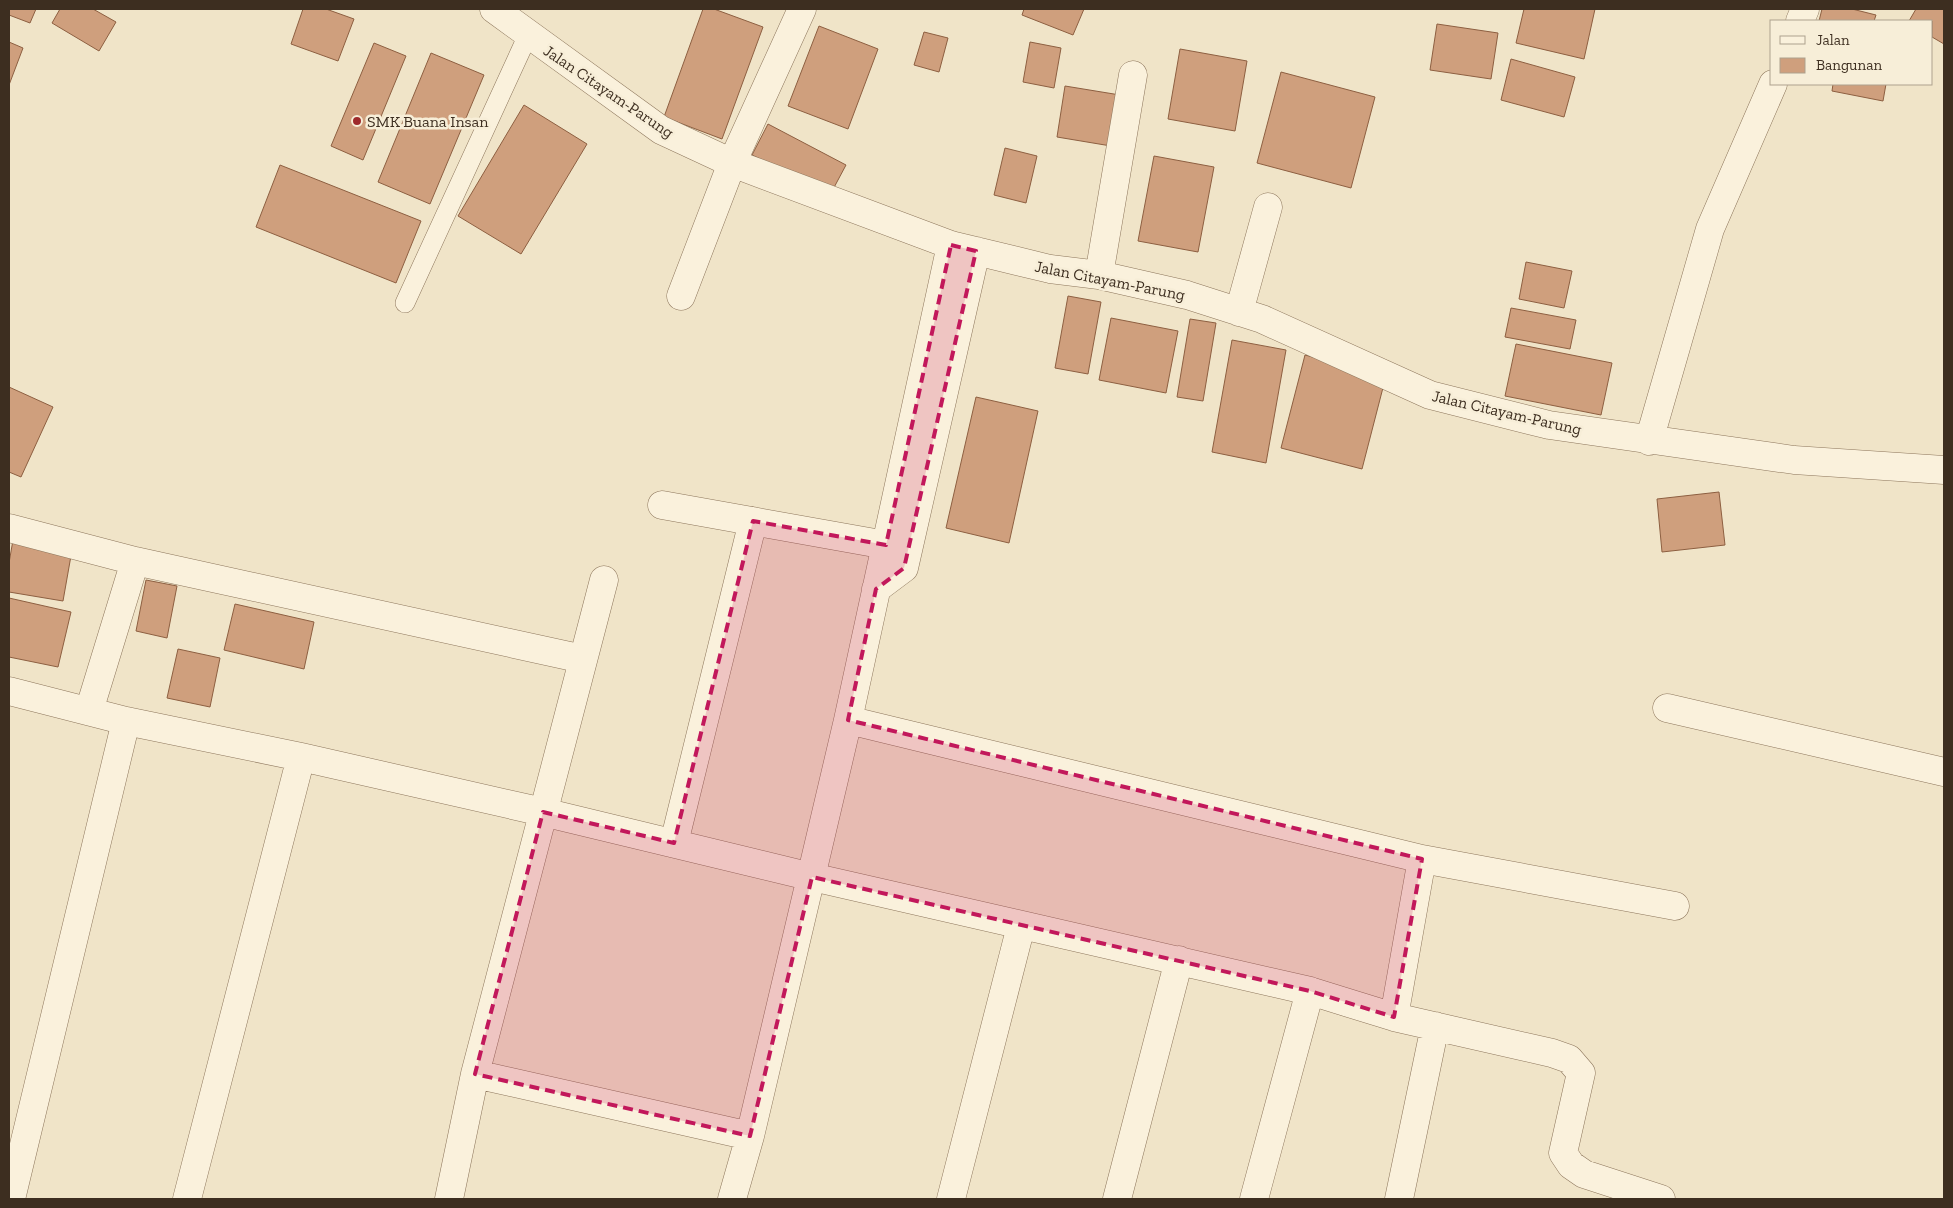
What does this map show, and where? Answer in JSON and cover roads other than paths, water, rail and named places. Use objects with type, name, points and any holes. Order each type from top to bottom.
[{"type":"street","name":"Jalan Citayam-Parung","points":[[494,9],[661,130],[732,163],[963,248],[1050,269],[1099,275],[1187,295],[1262,319],[1330,348],[1430,395],[1549,425],[1649,441],[1794,460],[1944,470]]},
{"type":"street","points":[[681,296],[732,163],[802,9]]},
{"type":"street","points":[[1099,275],[1133,75]]},
{"type":"street","points":[[1649,441],[1710,229],[1773,85]]},
{"type":"street","points":[[1238,312],[1268,207]]},
{"type":"street","points":[[732,1199],[750,1136],[812,877],[886,545],[963,248]]},
{"type":"street","points":[[876,589],[904,568],[963,248]]},
{"type":"street","points":[[662,505],[886,545]]},
{"type":"street","points":[[674,843],[753,521]]},
{"type":"street","points":[[9,528],[135,561],[583,659]]},
{"type":"street","points":[[90,711],[135,561]]},
{"type":"street","points":[[449,1199],[475,1074],[604,580]]},
{"type":"street","points":[[9,692],[90,711],[126,722],[301,757],[543,812],[1021,926],[1179,960],[1310,991],[1394,1016],[1552,1053],[1570,1059],[1581,1073],[1563,1152],[1571,1166],[1584,1174],[1661,1199]]},
{"type":"street","points":[[1667,708],[1944,772]]},
{"type":"street","points":[[848,720],[1422,860],[1675,906]]},
{"type":"street","points":[[11,1199],[126,722]]},
{"type":"street","points":[[187,1199],[301,757]]},
{"type":"street","points":[[1394,1016],[1422,860]]},
{"type":"street","points":[[951,1199],[1021,926]]},
{"type":"street","points":[[1117,1199],[1179,960]]},
{"type":"street","points":[[1254,1199],[1310,991]]},
{"type":"street","points":[[1400,1199],[1436,1026]]},
{"type":"street","points":[[475,1074],[750,1136]]},
{"type":"lane","points":[[405,303],[528,35]]},
{"type":"place","name":"SMK Buana Insan","points":[[357,121]]}]
